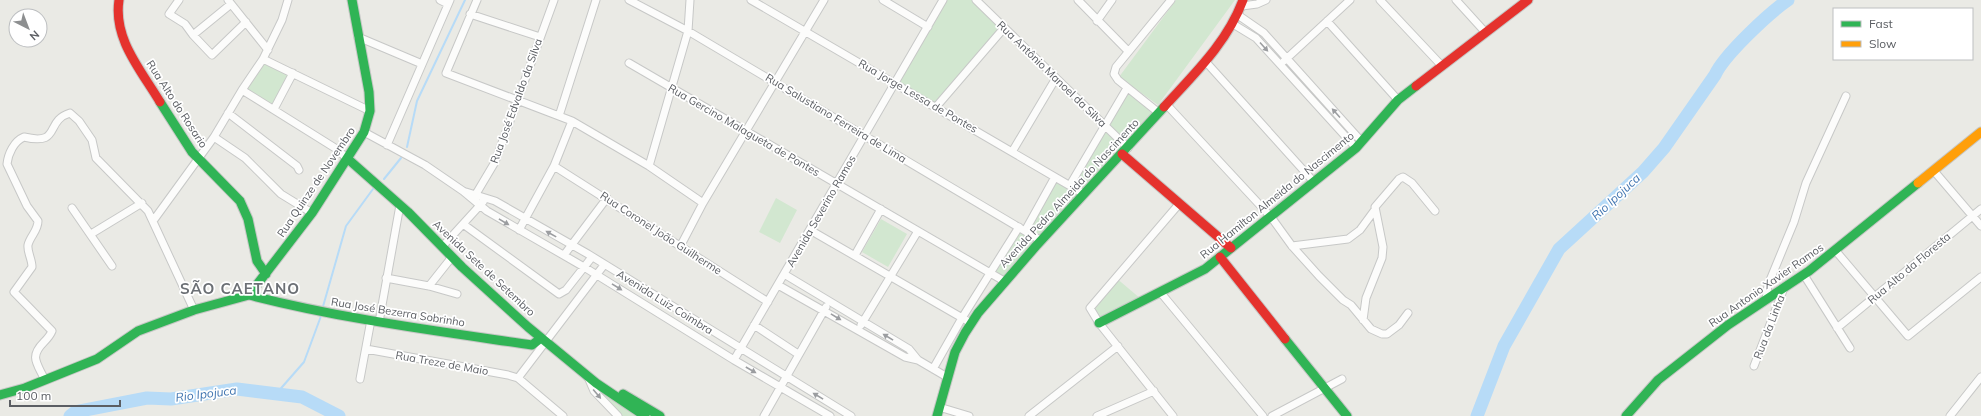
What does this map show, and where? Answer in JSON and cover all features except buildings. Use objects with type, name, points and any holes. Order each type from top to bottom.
[{"type":"street","name":"Rua Alto do Rosario","points":[[119,0],[116,17],[124,45],[198,159],[240,201],[248,219],[257,261],[266,274]]},
{"type":"street","points":[[179,0],[169,12],[171,16],[185,24],[212,55],[246,22]]},
{"type":"street","points":[[153,221],[214,137],[242,90],[263,59],[282,20],[288,0]]},
{"type":"street","name":"Rua Quinze de Novembro","points":[[249,295],[312,213],[364,132],[370,111],[369,92],[352,0]]},
{"type":"street","points":[[387,145],[449,2],[440,0]]},
{"type":"street","points":[[477,0],[446,73],[560,116],[572,122],[649,166],[703,203]]},
{"type":"street","name":"Rua José Edvaldo da Silva","points":[[474,197],[495,162],[516,100],[554,0]]},
{"type":"street","points":[[560,116],[596,0]]},
{"type":"street","points":[[649,166],[688,31],[690,0]]},
{"type":"street","name":"Rua Jorge Lessa de Pontes","points":[[752,0],[1084,194]]},
{"type":"street","points":[[681,245],[703,203],[824,0]]},
{"type":"street","points":[[883,0],[928,27]]},
{"type":"street","name":"Avenida Severino Ramos","points":[[734,360],[943,0]]},
{"type":"street","name":"Rua Antônio Manoel da Silva","points":[[976,0],[1105,125],[1125,151]]},
{"type":"street","points":[[1078,0],[1128,51]]},
{"type":"street","points":[[1097,21],[1112,0]]},
{"type":"street","points":[[1159,113],[1127,88],[1115,77],[1114,74],[1116,67],[1128,51],[1171,0]]},
{"type":"street","points":[[1243,3],[1257,4],[1266,0]]},
{"type":"street","points":[[1280,64],[1350,0]]},
{"type":"street","points":[[1380,0],[1442,66]]},
{"type":"street","points":[[1456,0],[1486,33]]},
{"type":"street","name":"Rua Hamilton Almeida do Nascimento","points":[[1099,323],[1200,272],[1220,257],[1359,145],[1398,100],[1528,0]]},
{"type":"street","name":"Rua Salustiano Ferreira de Lima","points":[[634,1],[775,82],[1040,240]]},
{"type":"street","points":[[193,35],[230,2],[268,50]]},
{"type":"street","name":"Avenida Pedro Almeida do Nascimento","points":[[938,411],[947,377],[959,344],[971,324],[1004,281],[1040,240],[1125,151],[1206,62],[1234,24],[1243,3]]},
{"type":"street","points":[[470,14],[540,37]]},
{"type":"street","points":[[1238,15],[1257,27],[1287,58],[1359,145]]},
{"type":"street","points":[[1327,21],[1398,100]]},
{"type":"street","points":[[1234,24],[1256,38],[1359,145]]},
{"type":"street","points":[[936,107],[1004,28]]},
{"type":"street","points":[[358,37],[422,64]]},
{"type":"street","points":[[263,59],[370,111]]},
{"type":"street","points":[[1206,62],[1314,182]]},
{"type":"street","name":"Rua Gercino Malagueta de Pontes","points":[[629,63],[747,130],[1004,281]]},
{"type":"street","points":[[274,110],[293,73]]},
{"type":"street","points":[[1012,152],[1056,78]]},
{"type":"street","points":[[1070,185],[1127,88]]},
{"type":"street","points":[[242,90],[335,148],[348,159]]},
{"type":"street","points":[[1766,300],[1768,285],[1794,222],[1806,183],[1846,96]]},
{"type":"street","points":[[1167,105],[1271,217],[1292,246],[1329,287],[1351,305],[1371,329],[1378,333],[1387,334],[1399,325],[1408,313]]},
{"type":"street","points":[[46,380],[36,363],[35,354],[37,348],[52,334],[50,330],[14,292],[28,274],[32,262],[28,247],[29,242],[36,231],[38,221],[28,206],[9,170],[7,159],[12,149],[21,138],[45,139],[51,133],[60,118],[70,113],[79,121],[92,140],[96,158],[142,203],[153,221],[194,310]]},
{"type":"street","points":[[228,114],[285,157],[299,170]]},
{"type":"street","points":[[519,230],[554,166],[572,122]]},
{"type":"street","points":[[364,132],[425,165],[462,191],[474,197]]},
{"type":"street","name":"Rua Antonio Xavier Ramos","points":[[1626,416],[1658,380],[1728,325],[1804,275],[1981,132]]},
{"type":"street","points":[[214,137],[245,158],[281,194],[312,213]]},
{"type":"street","points":[[1125,151],[1180,204],[1231,248]]},
{"type":"street","name":"Avenida Sete de Setembro","points":[[348,159],[374,184],[400,205],[452,257],[544,340],[580,369],[625,400]]},
{"type":"street","name":"Rua Coronel João Guilherme","points":[[554,166],[681,245],[768,302]]},
{"type":"street","points":[[1934,171],[1981,226]]},
{"type":"street","points":[[933,369],[962,318],[1055,177]]},
{"type":"street","points":[[1292,246],[1348,238],[1360,230],[1374,211],[1376,203],[1399,179],[1403,177],[1412,183],[1435,211]]},
{"type":"street","name":"Avenida Luiz Coimbra","points":[[474,197],[485,198],[495,202],[592,257],[851,416]]},
{"type":"street","name":"Avenida Luiz Coimbra","points":[[474,197],[480,205],[519,230],[564,255],[734,360],[830,416]]},
{"type":"street","points":[[442,247],[485,198]]},
{"type":"street","points":[[564,255],[606,198]]},
{"type":"street","points":[[91,234],[142,203]]},
{"type":"street","points":[[1173,416],[1099,323],[1090,308],[1092,303],[1180,204]]},
{"type":"street","points":[[360,378],[366,349],[386,278],[400,205]]},
{"type":"street","points":[[72,208],[112,266]]},
{"type":"street","name":"Rua Alto da Floresta","points":[[1838,328],[1981,208]]},
{"type":"street","points":[[855,255],[881,209]]},
{"type":"street","points":[[1363,320],[1368,294],[1382,258],[1380,232],[1374,211]]},
{"type":"street","points":[[463,224],[556,293],[563,293],[592,257]]},
{"type":"street","points":[[810,230],[971,324]]},
{"type":"street","points":[[858,331],[918,231]]},
{"type":"street","points":[[1835,250],[1908,336],[1981,277]]},
{"type":"street","points":[[429,286],[452,257]]},
{"type":"street","points":[[1220,257],[1347,416]]},
{"type":"street","points":[[563,416],[518,378],[544,340],[604,265]]},
{"type":"street","points":[[784,274],[909,349],[918,360]]},
{"type":"street","points":[[1804,275],[1850,348]]},
{"type":"street","points":[[386,278],[429,286],[457,294]]},
{"type":"street","points":[[778,285],[905,357],[918,360],[947,377]]},
{"type":"street","name":"Rua da Linha","points":[[1754,366],[1784,288]]},
{"type":"street","points":[[1161,293],[1262,416]]},
{"type":"street","points":[[0,395],[46,380],[97,358],[134,333],[194,310],[249,295]]},
{"type":"street","name":"Rua José Bezerra Sobrinho","points":[[249,295],[336,315],[532,345],[544,340]]},
{"type":"street","points":[[764,416],[829,301]]},
{"type":"street","points":[[754,325],[798,354]]},
{"type":"street","points":[[1029,416],[1118,346]]},
{"type":"street","name":"Rua Treze de Maio","points":[[366,349],[518,378]]},
{"type":"street","points":[[589,375],[594,391],[616,414],[625,400]]},
{"type":"street","points":[[1950,416],[1981,377]]},
{"type":"street","points":[[1272,416],[1326,389],[1342,379]]},
{"type":"street","points":[[1097,416],[1154,391]]},
{"type":"street","points":[[625,400],[645,416]]},
{"type":"street","points":[[625,400],[660,416]]},
{"type":"street","points":[[938,411],[969,416]]},
{"type":"green space","points":[[943,0],[976,0],[1004,28],[936,107],[895,83]]},
{"type":"green space","points":[[1176,0],[1235,0],[1158,105],[1119,77]]},
{"type":"green space","points":[[263,61],[289,74],[273,107],[245,89]]},
{"type":"green space","points":[[1127,88],[1159,113],[1005,283],[989,274],[1017,227],[1024,231],[1057,178],[1068,185]]},
{"type":"green space","points":[[776,198],[797,210],[780,243],[759,232]]},
{"type":"green space","points":[[881,219],[907,234],[888,267],[862,252]]},
{"type":"green space","points":[[1115,277],[1141,299],[1096,320],[1088,310]]},
{"type":"green space","points":[[604,388],[639,416],[615,416],[597,396]]},
{"type":"waterway","points":[[407,147],[417,101],[465,0]]},
{"type":"waterway","name":"Rio Ipojuca","points":[[1477,416],[1504,346],[1559,249],[1643,172],[1664,148],[1720,67],[1737,46],[1770,14],[1788,0]]},
{"type":"waterway","points":[[384,179],[401,158]]},
{"type":"waterway","points":[[322,310],[346,226],[373,189]]},
{"type":"waterway","points":[[276,394],[304,362],[321,316]]},
{"type":"waterway","name":"Rio Ipojuca","points":[[70,416],[75,412],[147,398],[171,399],[237,389],[302,397],[339,416]]},
{"type":"traffic: fast","points":[[249,295],[312,213],[364,132],[370,111],[369,92],[352,0]]},
{"type":"traffic: fast","points":[[1099,323],[1205,269],[1356,148],[1398,100],[1416,86]]},
{"type":"traffic: fast","points":[[160,102],[192,152],[240,201],[248,219],[257,261],[266,274]]},
{"type":"traffic: fast","points":[[937,416],[955,352],[978,313],[1036,246],[1164,107]]},
{"type":"traffic: fast","points":[[348,159],[408,212],[462,267],[528,327],[596,383],[645,416]]},
{"type":"traffic: fast","points":[[1626,416],[1658,380],[1728,325],[1809,271],[1918,183]]},
{"type":"traffic: fast","points":[[249,295],[354,318],[461,335],[532,345],[541,338]]},
{"type":"traffic: fast","points":[[0,395],[25,388],[97,359],[138,331],[194,310],[249,295]]},
{"type":"traffic: fast","points":[[1285,339],[1347,416]]},
{"type":"traffic: fast","points":[[623,394],[660,416]]},
{"type":"traffic: slow","points":[[1918,183],[1981,132]]},
{"type":"traffic: jam","points":[[119,0],[118,14],[124,41],[137,66],[160,102]]},
{"type":"traffic: jam","points":[[1164,107],[1198,70],[1219,44],[1236,16],[1243,0]]},
{"type":"traffic: jam","points":[[1416,86],[1528,0]]},
{"type":"traffic: jam","points":[[1122,154],[1231,248]]},
{"type":"traffic: jam","points":[[1220,257],[1285,339]]},
{"type":"district","name":"SÃO CAETANO","points":[[240,289]]}]
